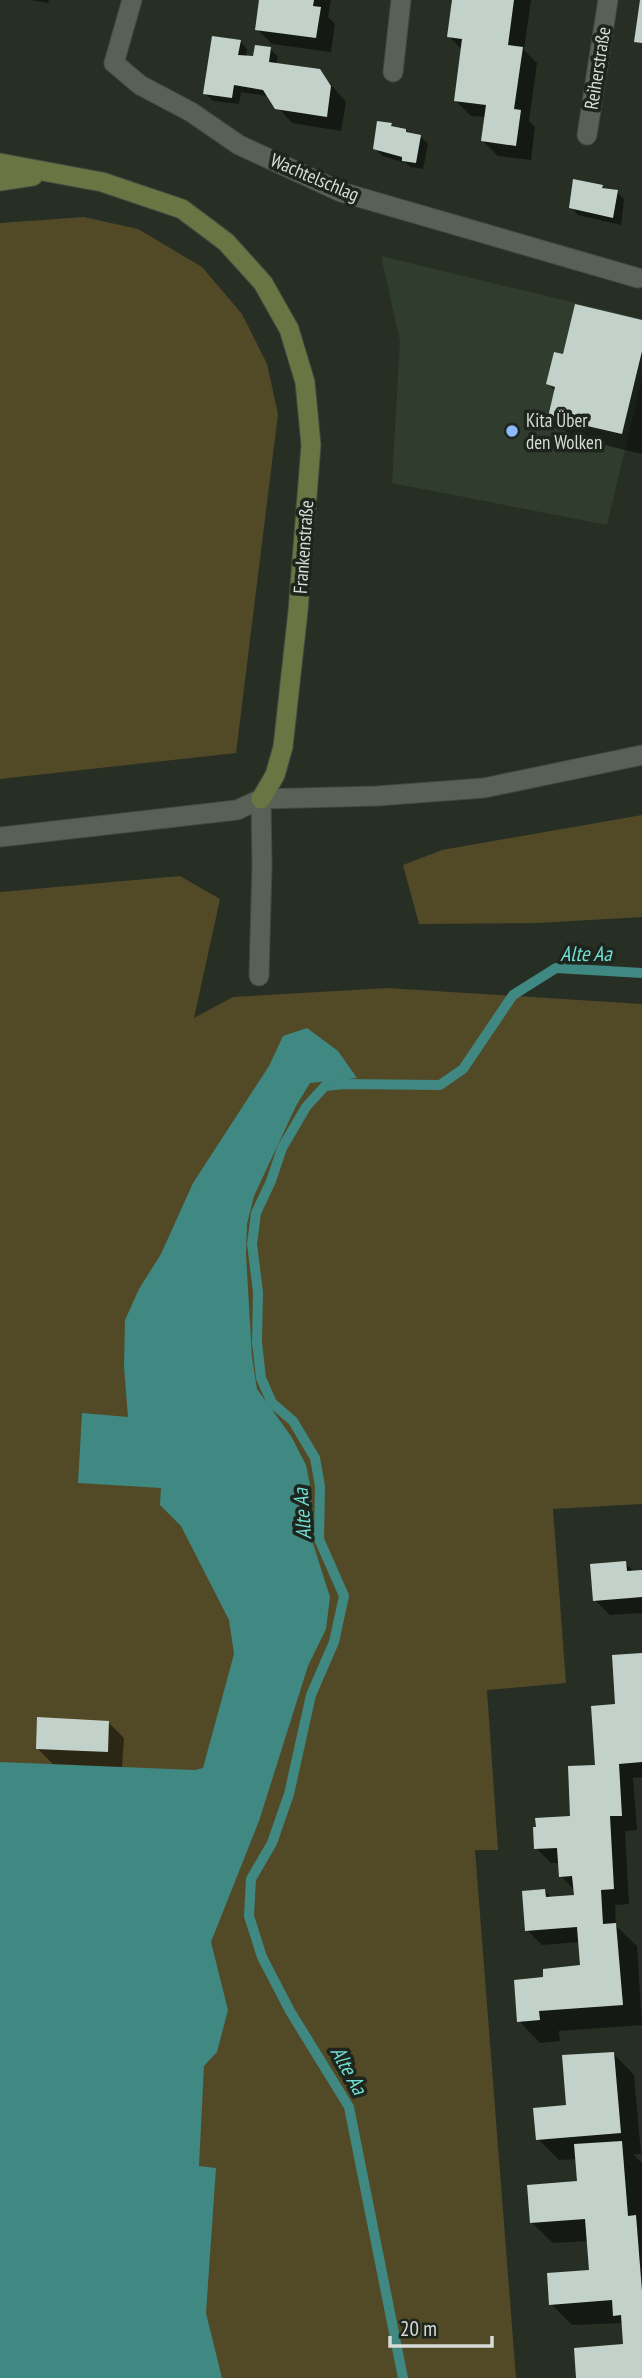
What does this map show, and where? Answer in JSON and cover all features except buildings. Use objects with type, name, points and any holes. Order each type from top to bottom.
[{"type":"main road","name":"Frankenstraße","points":[[0,163],[48,174],[103,182],[182,209],[226,242],[263,283],[289,329],[305,382],[312,444],[284,747],[275,775],[261,799]]},
{"type":"main road","name":"Frankenstraße","points":[[0,181],[48,174]]},
{"type":"street","name":"Wachtelschlag","points":[[132,0],[114,63],[141,85],[191,112],[239,145],[341,192],[638,278]]},
{"type":"street","points":[[393,72],[401,0]]},
{"type":"street","name":"Reiherstraße","points":[[587,135],[607,0]]},
{"type":"street","points":[[0,837],[237,810],[261,799],[377,796],[484,788],[642,755]]},
{"type":"street","points":[[259,976],[261,799]]},
{"type":"shaded area","points":[[84,217],[138,229],[202,267],[242,314],[267,364],[278,414],[236,753],[0,779],[0,223]]},
{"type":"shaded area","name":"Kita Über den Wolken","points":[[381,256],[642,319],[642,378],[607,525],[392,483],[400,341]]},
{"type":"shaded area","points":[[642,815],[642,917],[537,923],[419,924],[403,865],[442,850]]},
{"type":"shaded area","points":[[180,876],[220,899],[194,1018],[233,997],[387,988],[642,1004],[642,1504],[553,1509],[566,1683],[487,1690],[498,1850],[475,1850],[516,2378],[0,2378],[0,892]]},
{"type":"water","points":[[307,1028],[338,1051],[357,1078],[310,1083],[296,1106],[254,1196],[247,1224],[246,1254],[252,1357],[257,1389],[291,1436],[306,1465],[311,1490],[311,1537],[330,1597],[326,1629],[308,1666],[259,1821],[211,1942],[228,2010],[217,2052],[204,2066],[199,2166],[216,2168],[206,2313],[222,2378],[0,2378],[0,1762],[195,1770],[203,1768],[234,1654],[229,1620],[181,1526],[160,1505],[161,1488],[78,1483],[82,1413],[128,1417],[124,1367],[125,1320],[139,1289],[161,1254],[193,1183],[269,1066],[283,1036]]},
{"type":"waterway","name":"Alte Aa","points":[[403,2378],[349,2107],[290,2011],[262,1957],[249,1916],[251,1879],[272,1843],[289,1794],[311,1695],[334,1642],[344,1596],[319,1539],[320,1486],[315,1458],[293,1421],[272,1403],[261,1378],[257,1342],[258,1292],[252,1244],[256,1213],[282,1148],[306,1107],[325,1086],[440,1085],[463,1069],[513,995],[556,968],[642,973]]},
{"type":"place","name":"Kita Über den Wolken","points":[[512,431]]}]
